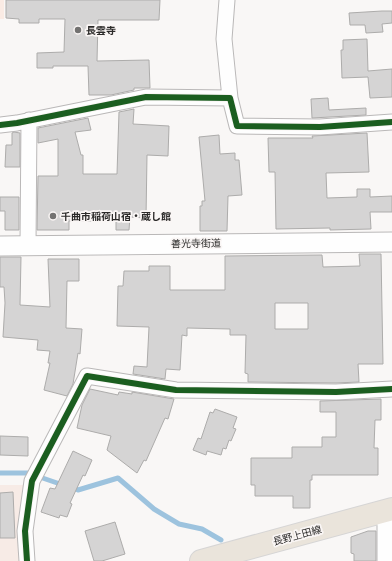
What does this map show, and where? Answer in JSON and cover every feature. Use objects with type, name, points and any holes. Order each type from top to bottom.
[{"type":"main road","name":"長野上田線","points":[[201,561],[388,510]]},
{"type":"street","points":[[227,0],[224,39],[230,98],[237,126],[320,127],[392,122]]},
{"type":"street","points":[[0,125],[17,123],[146,97],[230,98]]},
{"type":"street","points":[[28,246],[29,120]]},
{"type":"street","name":"善光寺街道","points":[[0,246],[392,242]]},
{"type":"street","points":[[27,561],[25,531],[35,475],[87,376],[176,390],[336,392],[392,389]]},
{"type":"street","points":[[385,561],[388,510]]},
{"type":"shaded area","points":[[0,0],[4,0],[4,19],[0,19]]},
{"type":"shaded area","points":[[0,485],[26,485],[20,561],[0,561]]},
{"type":"building","points":[[6,0],[160,0],[159,20],[98,20],[97,61],[149,60],[150,88],[134,88],[134,90],[111,95],[89,95],[88,66],[53,66],[53,68],[37,68],[37,53],[64,52],[65,19],[39,19],[39,23],[19,23],[19,19],[6,18]]},
{"type":"building","points":[[392,11],[392,23],[382,24],[383,32],[366,33],[365,25],[350,25],[349,13]]},
{"type":"building","points":[[367,39],[368,71],[392,69],[392,97],[370,98],[368,77],[342,78],[341,50],[343,50],[343,40]]},
{"type":"building","points":[[328,98],[329,110],[366,108],[366,115],[312,118],[311,99]]},
{"type":"building","points":[[134,109],[133,124],[169,126],[168,156],[147,155],[146,218],[130,217],[129,230],[116,230],[116,221],[69,221],[69,230],[37,230],[38,176],[58,176],[58,139],[38,143],[38,128],[88,118],[91,130],[75,132],[81,155],[83,155],[83,174],[117,174],[119,112]]},
{"type":"building","points":[[12,133],[20,133],[20,167],[5,167],[6,145],[12,145]]},
{"type":"building","points":[[367,133],[369,172],[326,173],[327,198],[357,197],[357,189],[370,189],[370,197],[392,196],[392,212],[370,212],[371,229],[276,229],[275,172],[269,172],[268,138],[313,138],[312,136]]},
{"type":"building","points":[[219,135],[220,154],[235,153],[235,160],[239,160],[242,195],[228,196],[227,231],[200,231],[200,206],[202,206],[202,201],[205,201],[199,137]]},
{"type":"building","points":[[0,197],[19,197],[19,230],[5,230],[5,211],[0,211]]},
{"type":"building","points":[[359,254],[381,254],[383,364],[358,364],[359,382],[248,382],[248,374],[245,373],[246,335],[230,335],[230,329],[187,328],[187,336],[182,335],[180,370],[166,369],[165,379],[133,374],[134,366],[147,367],[149,327],[117,326],[118,286],[123,286],[124,271],[149,271],[149,266],[170,266],[170,290],[225,290],[225,256],[322,255],[323,267],[360,266]],"holes":[[[275,303],[308,303],[308,329],[275,329]]]},
{"type":"building","points":[[0,257],[21,257],[20,305],[50,307],[48,259],[79,259],[79,281],[67,281],[66,328],[82,329],[80,354],[78,353],[73,384],[67,396],[44,390],[50,363],[48,363],[50,351],[37,350],[38,340],[3,337],[5,303],[4,287],[0,287]]},
{"type":"building","points":[[90,389],[118,395],[119,392],[132,394],[132,392],[174,399],[168,419],[165,418],[146,461],[144,460],[137,473],[107,450],[111,436],[77,428],[82,405]]},
{"type":"building","points":[[381,399],[381,420],[375,420],[374,448],[378,448],[378,475],[312,475],[312,480],[310,480],[310,508],[293,508],[293,496],[255,496],[255,485],[251,485],[251,458],[292,458],[292,447],[322,447],[322,437],[336,437],[336,412],[320,412],[320,401]]},
{"type":"building","points":[[215,409],[237,417],[233,428],[236,429],[231,441],[229,440],[226,449],[223,448],[221,455],[207,451],[206,455],[193,450],[198,438],[201,439],[210,412],[213,413]]},
{"type":"building","points":[[0,436],[28,437],[28,456],[0,455]]},
{"type":"building","points":[[73,451],[92,460],[70,503],[72,504],[67,517],[60,515],[59,518],[41,512],[50,488],[55,489]]},
{"type":"building","points":[[13,492],[15,538],[0,538],[0,493]]},
{"type":"building","points":[[115,522],[125,554],[102,561],[94,561],[85,531]]},
{"type":"building","points":[[368,531],[376,531],[376,561],[354,561],[354,554],[351,553],[351,537]]},
{"type":"waterway","points":[[0,473],[28,473],[63,485]]},
{"type":"waterway","points":[[71,487],[78,490],[118,478],[154,509],[179,524],[202,529],[221,540]]},
{"type":"cycle path","points":[[0,125],[17,123],[146,97],[230,98],[237,126],[320,127],[392,122]]},
{"type":"cycle path","points":[[27,561],[25,531],[32,481],[87,376],[176,390],[336,392],[392,389]]},
{"type":"place","name":"長雲寺","points":[[78,30]]},
{"type":"place","name":"千曲市稲荷山宿・蔵し館","points":[[53,216]]}]
